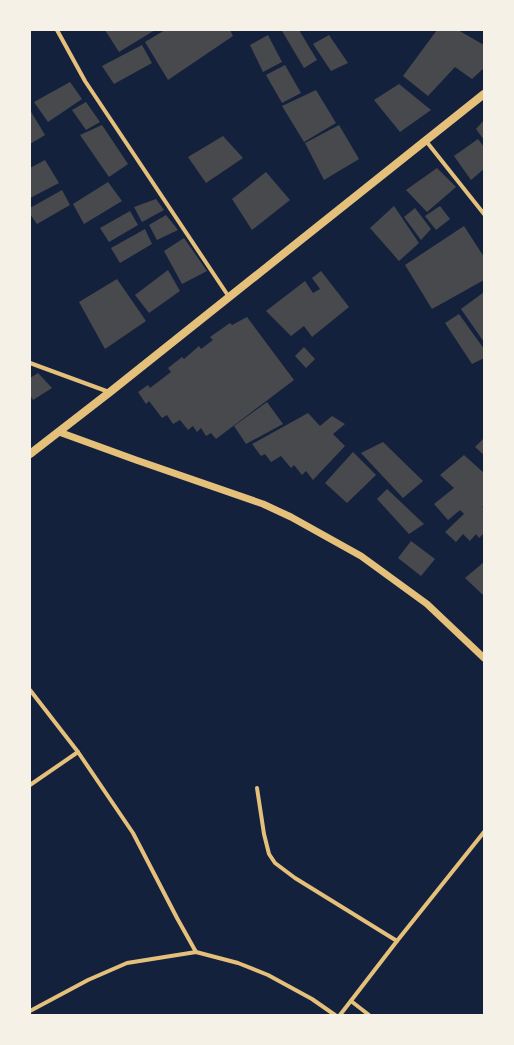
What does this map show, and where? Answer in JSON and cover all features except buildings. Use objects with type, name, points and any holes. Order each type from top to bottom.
[{"type":"main road","points":[[30,454],[484,94]]},
{"type":"street","points":[[57,30],[86,81],[229,297]]},
{"type":"street","points":[[425,140],[484,214]]},
{"type":"street","points":[[30,363],[110,392]]},
{"type":"street","points":[[59,432],[262,504],[291,517],[361,556],[427,604],[484,658]]},
{"type":"street","points":[[30,690],[78,752],[133,833],[196,952]]},
{"type":"street","points":[[30,785],[78,752]]},
{"type":"street","points":[[257,788],[264,834],[269,854],[275,863],[295,878],[397,941]]},
{"type":"street","points":[[340,1015],[484,832]]},
{"type":"street","points":[[30,1011],[88,980],[127,963],[196,952],[238,963],[268,975],[312,999],[335,1015]]},
{"type":"street","points":[[351,1001],[369,1015]]}]
